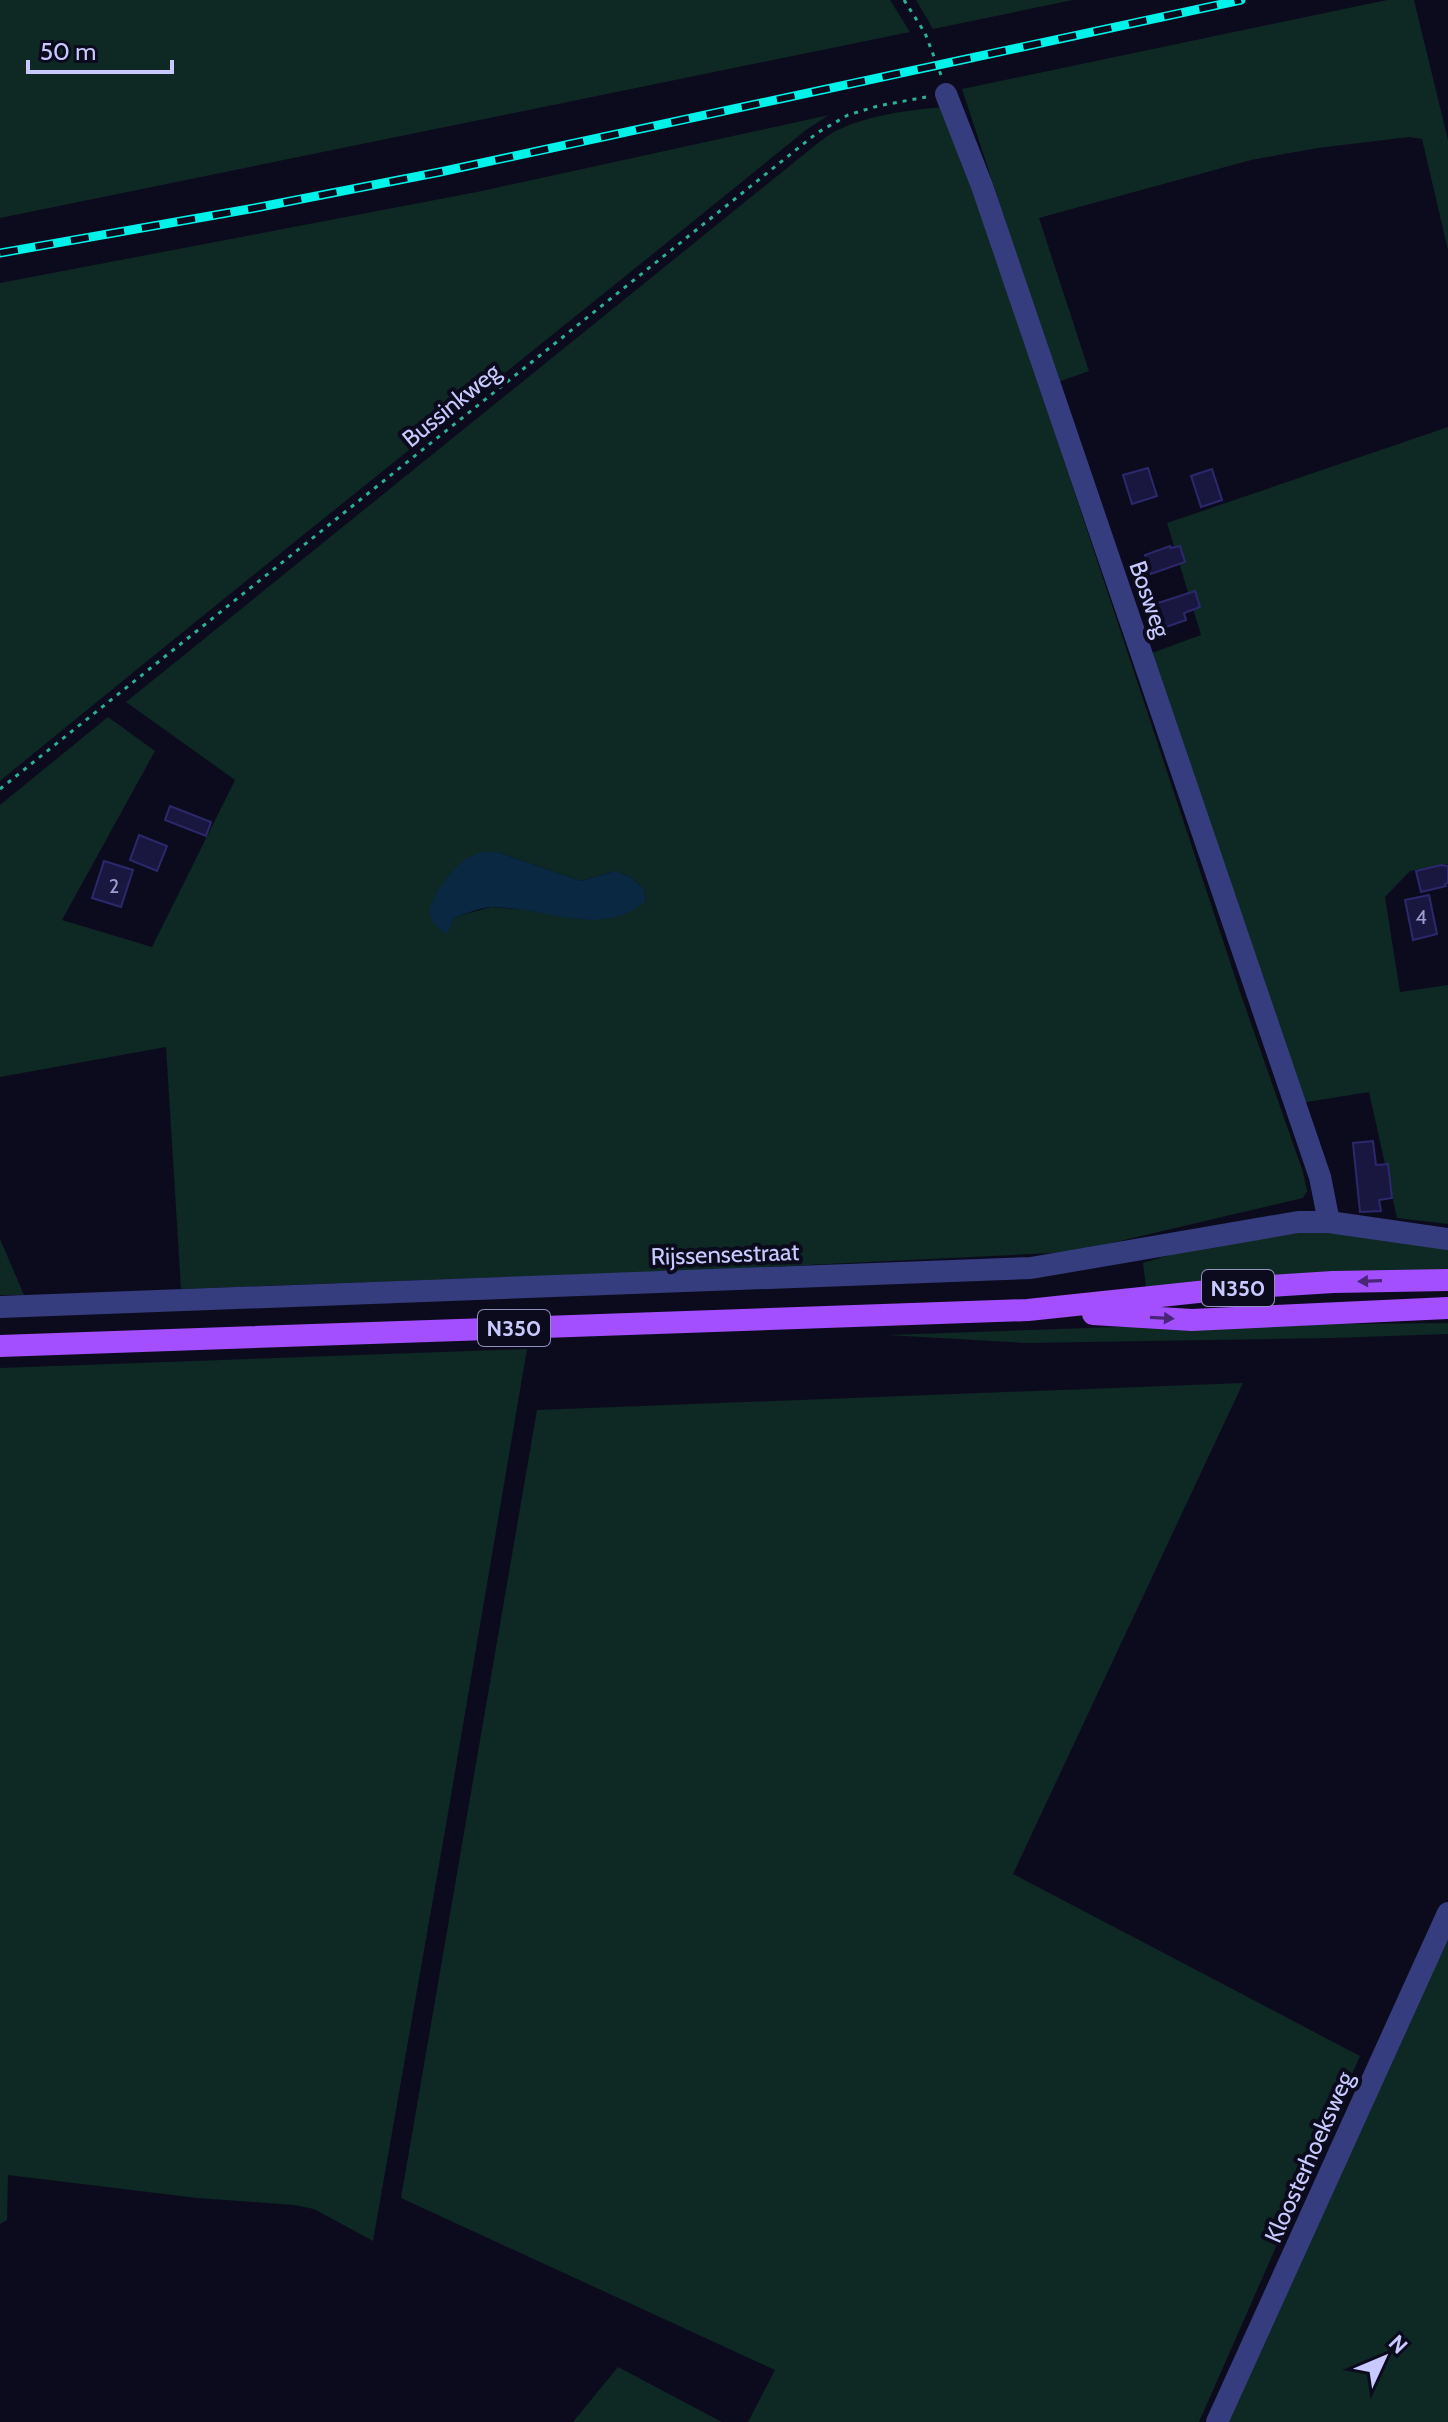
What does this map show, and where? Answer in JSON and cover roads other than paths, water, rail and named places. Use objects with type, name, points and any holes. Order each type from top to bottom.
[{"type":"main road","name":"N350","points":[[0,1346],[1028,1310],[1236,1288],[1448,1280]]},
{"type":"main road","name":"N350","points":[[1028,1310],[1192,1320],[1448,1308]]},
{"type":"street","name":"Bosweg","points":[[946,94],[988,201],[1315,1162],[1329,1222]]},
{"type":"street","name":"Rijssensestraat","points":[[0,1307],[1031,1268],[1298,1222],[1329,1222],[1448,1239]]},
{"type":"street","name":"Kloosterhoeksweg","points":[[1217,2422],[1448,1913]]},
{"type":"water","points":[[481,852],[497,852],[581,881],[615,871],[631,877],[644,889],[646,901],[630,912],[597,920],[509,908],[486,908],[455,917],[447,934],[431,918],[432,902],[458,865]]},
{"type":"railway","points":[[0,253],[440,172],[1241,0]]}]
